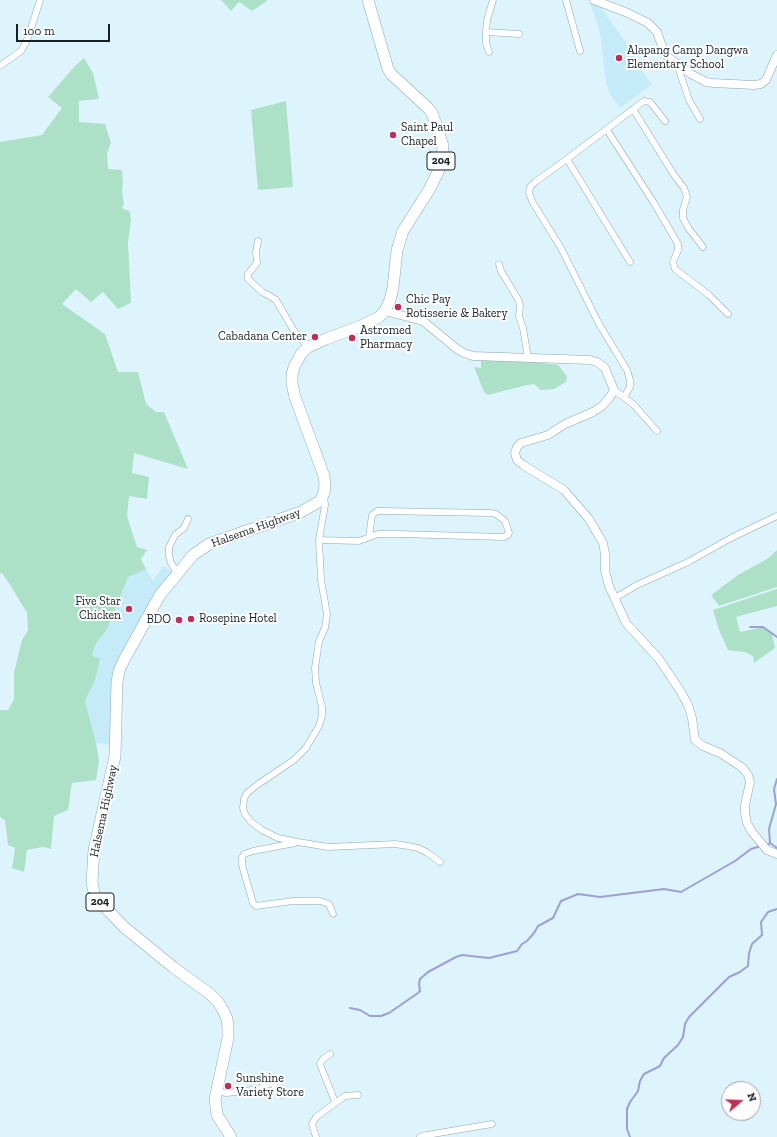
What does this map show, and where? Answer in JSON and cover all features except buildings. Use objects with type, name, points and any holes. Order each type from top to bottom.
[{"type":"highway","name":"204","points":[[368,0],[391,74],[418,98],[432,113],[441,136],[443,146],[442,159],[438,172],[400,238],[393,288],[386,311]]},
{"type":"highway","points":[[324,493],[324,476],[316,450],[294,397],[292,375],[301,354],[308,347],[362,326],[379,317],[386,311]]},
{"type":"highway","name":"Halsema Highway","points":[[231,1137],[217,1115],[215,1099],[228,1038],[227,1019],[223,1010],[210,994],[173,967],[124,927],[100,902],[94,893],[92,882],[94,850],[115,756],[117,682],[119,671],[160,595],[193,554],[209,544],[301,512],[320,501],[324,493]]},
{"type":"street","points":[[0,66],[21,51],[29,35],[40,0]]},
{"type":"street","points":[[489,52],[486,43],[486,32],[487,20],[493,0]]},
{"type":"street","points":[[566,0],[580,51]]},
{"type":"street","points":[[594,0],[610,3],[648,23],[656,32],[665,53],[691,74],[706,82],[754,85],[761,84],[766,80],[777,55]]},
{"type":"street","points":[[486,32],[519,34]]},
{"type":"street","points":[[677,64],[689,100],[700,119]]},
{"type":"street","points":[[624,397],[630,387],[630,380],[627,370],[599,324],[561,248],[533,203],[529,193],[530,187],[535,182],[607,130],[644,101],[648,101],[665,121]]},
{"type":"street","points":[[633,109],[674,175],[684,188],[687,197],[683,210],[683,218],[693,235],[703,247]]},
{"type":"street","points":[[607,130],[654,203],[678,244],[678,250],[673,262],[675,269],[709,296],[728,314]]},
{"type":"street","points":[[567,159],[630,262]]},
{"type":"street","points":[[258,241],[256,252],[257,263],[248,274],[248,280],[262,292],[276,300],[294,331],[308,347]]},
{"type":"street","points":[[499,264],[501,271],[519,301],[519,316],[523,328],[528,358]]},
{"type":"street","points":[[386,311],[424,321],[449,343],[464,353],[473,356],[486,358],[590,360],[597,362],[604,368],[614,390],[641,412],[657,432]]},
{"type":"street","points":[[614,390],[602,406],[593,412],[565,424],[548,435],[521,443],[517,447],[515,453],[517,460],[564,490],[590,519],[603,543],[605,554],[605,571],[609,586],[626,623],[659,659],[688,705],[692,718],[695,740],[703,746],[720,752],[743,768],[748,775],[750,782],[745,809],[747,822],[752,832],[767,850],[777,854]]},
{"type":"street","points":[[324,493],[325,505],[319,540],[321,580],[327,614],[325,628],[319,641],[315,668],[316,683],[322,707],[322,716],[314,737],[306,748],[294,760],[256,785],[247,793],[244,799],[243,808],[245,814],[251,822],[262,830],[278,838],[328,846],[395,844],[418,848],[440,862]]},
{"type":"street","points":[[319,540],[359,540],[369,537],[378,534],[497,538],[506,537],[509,533],[505,521],[496,514],[491,513],[377,511],[372,515],[369,537]]},
{"type":"street","points":[[615,598],[632,587],[688,562],[731,538],[777,516]]},
{"type":"street","points":[[179,572],[174,569],[171,563],[169,547],[172,539],[184,528],[188,519]]},
{"type":"street","points":[[278,838],[285,845]]},
{"type":"street","points":[[298,842],[246,853],[242,858],[242,865],[254,905],[293,901],[320,901],[329,904],[333,914]]},
{"type":"street","points":[[330,1054],[323,1059],[320,1064],[335,1102]]},
{"type":"street","points":[[216,1091],[226,1093],[247,1091],[260,1088],[271,1083],[282,1095]]},
{"type":"street","points":[[316,1137],[312,1124],[316,1116],[345,1096],[358,1095]]},
{"type":"street","points":[[420,1137],[492,1124]]},
{"type":"shaded area","name":"Alapang Camp Dangwa Elementary School","points":[[589,0],[596,1],[627,44],[642,71],[652,84],[620,108],[610,94],[606,83],[600,32]]},
{"type":"shaded area","points":[[163,566],[174,573],[125,647],[113,745],[96,743],[85,701],[95,680],[100,659],[92,655],[96,643],[107,629],[128,577],[146,569],[153,581]]},
{"type":"green space","points":[[221,0],[267,1],[252,11],[239,2],[231,11]]},
{"type":"green space","points":[[84,58],[93,73],[99,99],[79,101],[79,122],[105,124],[111,143],[107,153],[108,169],[122,170],[122,192],[124,204],[122,208],[130,212],[131,221],[128,242],[131,303],[118,309],[103,292],[91,302],[76,289],[62,304],[105,334],[118,372],[138,372],[146,404],[156,412],[164,412],[188,469],[134,453],[132,473],[149,477],[147,499],[129,496],[127,516],[137,547],[147,550],[141,559],[146,569],[128,577],[107,629],[96,643],[92,655],[100,659],[95,680],[85,701],[99,761],[96,780],[72,783],[68,810],[54,816],[51,849],[43,847],[27,850],[24,872],[12,868],[15,848],[8,845],[5,820],[0,817],[0,710],[8,710],[14,699],[14,673],[22,640],[28,630],[27,613],[2,573],[0,574],[0,142],[42,135],[62,108],[48,97]]},
{"type":"green space","points":[[286,101],[293,187],[258,190],[251,110]]},
{"type":"green space","points":[[510,359],[558,365],[567,376],[566,382],[554,389],[541,390],[534,384],[488,395],[484,392],[474,367],[481,368],[481,360]]},
{"type":"green space","points":[[777,550],[777,587],[719,606],[711,595],[738,575],[767,559]]},
{"type":"green space","points":[[777,589],[777,606],[736,617],[740,632],[763,627],[772,634],[775,648],[754,663],[753,656],[745,652],[728,650],[719,630],[713,610]]},
{"type":"waterway","points":[[750,627],[763,627],[777,637]]},
{"type":"waterway","points":[[766,845],[770,843],[769,829],[776,804],[774,789],[777,779]]},
{"type":"waterway","points":[[770,843],[777,848]]},
{"type":"waterway","points":[[350,1008],[360,1010],[370,1016],[381,1016],[389,1013],[418,993],[420,991],[420,979],[428,972],[456,957],[462,955],[489,958],[517,951],[534,933],[538,926],[553,918],[561,901],[578,894],[600,897],[664,889],[681,892],[735,861],[751,849],[761,846]]},
{"type":"waterway","points":[[630,1137],[627,1129],[627,1109],[638,1091],[640,1081],[644,1074],[660,1066],[664,1058],[678,1045],[683,1037],[685,1024],[689,1017],[729,977],[748,966],[749,953],[752,944],[762,935],[761,922],[768,912],[777,909]]},
{"type":"place","name":"Alapang Camp Dangwa Elementary School","points":[[619,58]]},
{"type":"place","name":"Saint Paul Chapel","points":[[393,135]]},
{"type":"place","name":"Chic Pay Rotisserie & Bakery","points":[[398,307]]},
{"type":"place","name":"Cabadana Center","points":[[315,337]]},
{"type":"place","name":"Astromed Pharmacy","points":[[352,338]]},
{"type":"place","name":"Five Star Chicken","points":[[129,609]]},
{"type":"place","name":"Rosepine Hotel","points":[[191,619]]},
{"type":"place","name":"BDO","points":[[179,620]]},
{"type":"place","name":"Sunshine Variety Store","points":[[228,1086]]}]
